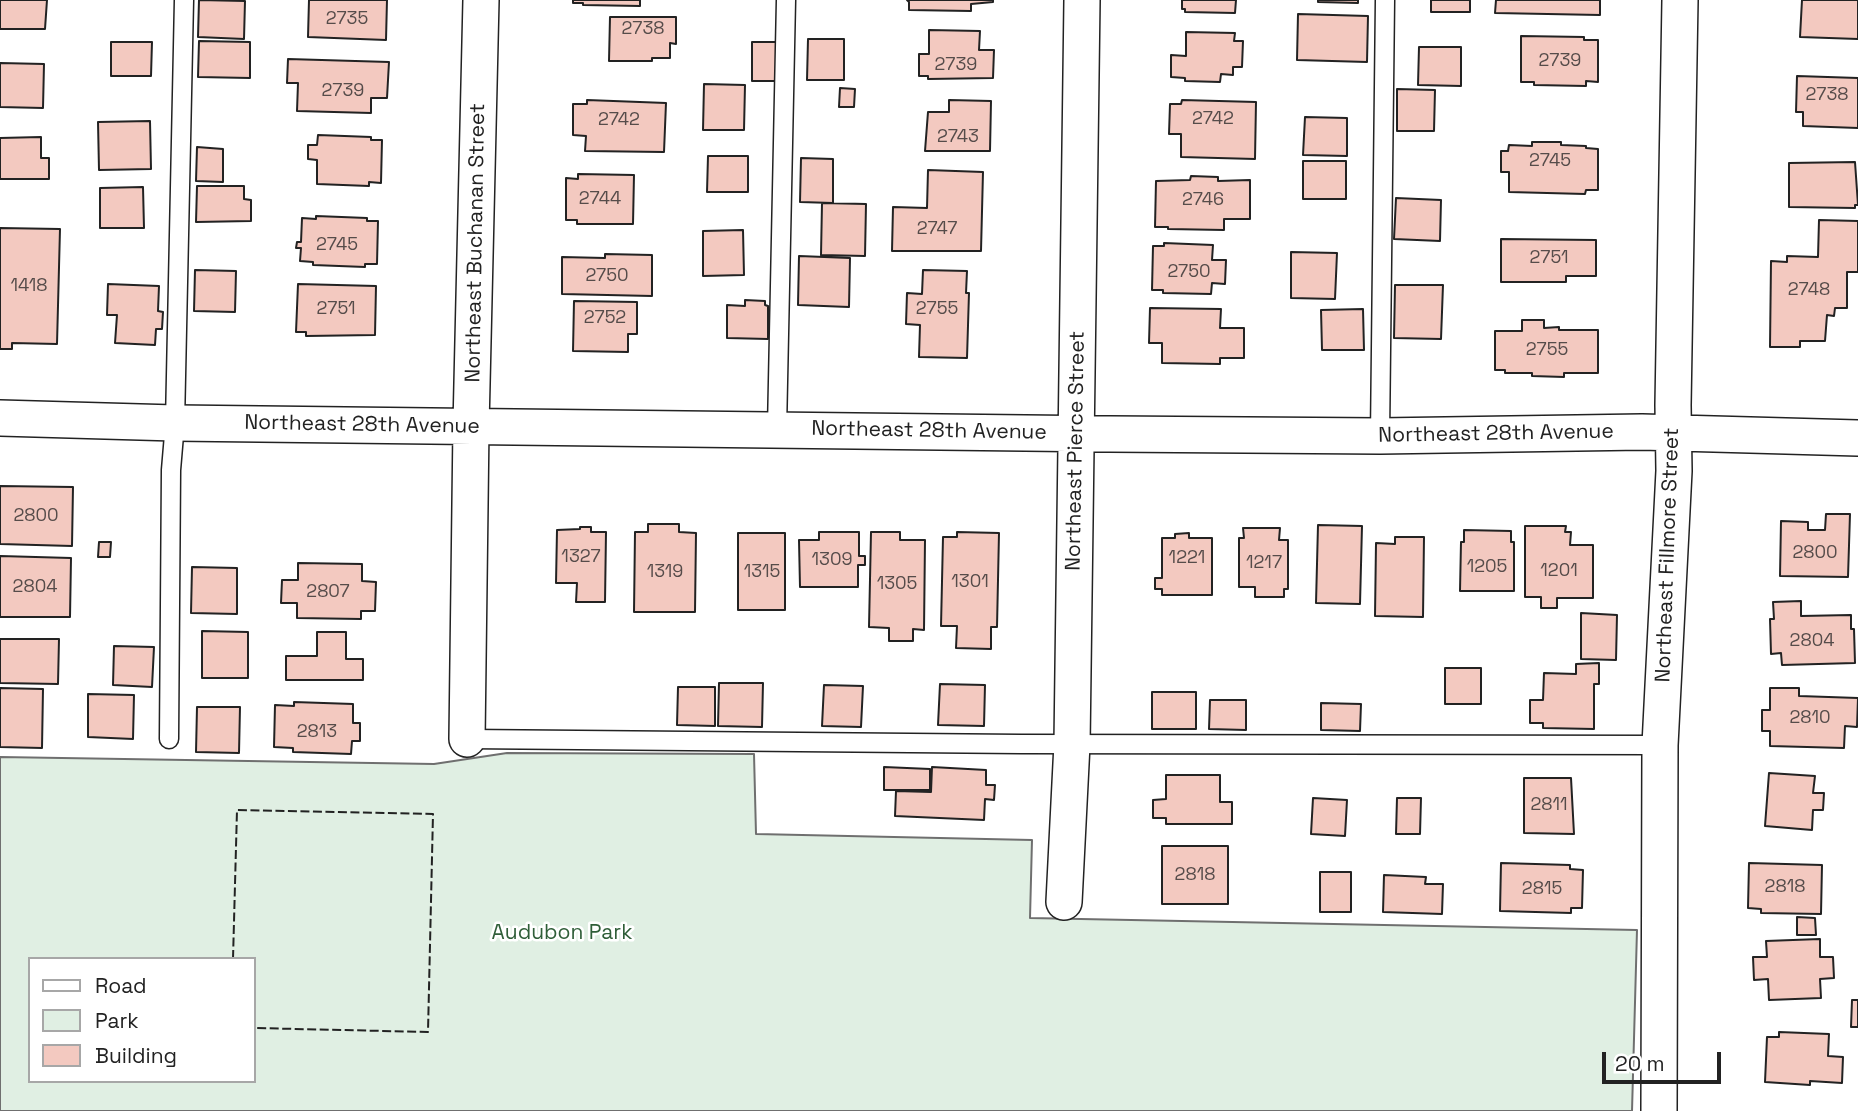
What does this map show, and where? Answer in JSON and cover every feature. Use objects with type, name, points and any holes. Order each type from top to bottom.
[{"type":"street","name":"Northeast Buchanan Street","points":[[467,738],[481,0]]},
{"type":"street","name":"Northeast Pierce Street","points":[[1064,902],[1072,744],[1082,0]]},
{"type":"street","name":"Northeast Fillmore Street","points":[[1659,1111],[1660,746],[1675,432],[1673,405],[1680,0]]},
{"type":"street","name":"Northeast 28th Avenue","points":[[0,418],[174,423],[1380,436],[1675,432],[1858,438]]},
{"type":"lane","points":[[169,739],[171,470],[184,0]]},
{"type":"lane","points":[[777,429],[786,0]]},
{"type":"lane","points":[[1380,436],[1385,0]]},
{"type":"lane","points":[[467,738],[1660,746]]},
{"type":"green space","name":"Audubon Park","points":[[507,753],[754,754],[756,834],[1032,840],[1030,918],[1637,930],[1632,1111],[0,1111],[0,757],[434,764]]},
{"type":"building","points":[[0,0],[47,0],[45,29],[0,29]]},
{"type":"building","points":[[199,0],[245,1],[244,39],[198,37]]},
{"type":"building","points":[[309,0],[387,0],[386,40],[308,37]]},
{"type":"building","points":[[573,0],[640,0],[640,6],[583,5],[573,3]]},
{"type":"building","points":[[907,0],[993,2],[971,4],[971,11],[909,10]]},
{"type":"building","points":[[1182,0],[1236,0],[1235,13],[1185,12],[1185,9],[1182,9]]},
{"type":"building","points":[[1358,0],[1358,3],[1318,2]]},
{"type":"building","points":[[1431,0],[1470,0],[1470,12],[1431,12]]},
{"type":"building","points":[[1496,0],[1600,0],[1600,15],[1495,13]]},
{"type":"building","points":[[1802,0],[1858,0],[1858,39],[1800,37]]},
{"type":"building","points":[[1298,14],[1368,16],[1367,62],[1297,60]]},
{"type":"building","points":[[610,17],[676,17],[676,44],[670,43],[670,58],[652,58],[652,61],[609,61]]},
{"type":"building","points":[[929,30],[980,31],[979,50],[994,50],[993,78],[928,79],[928,76],[919,76],[919,54],[929,54]]},
{"type":"building","points":[[1186,32],[1235,33],[1234,41],[1243,41],[1242,67],[1233,67],[1233,75],[1221,74],[1220,82],[1185,81],[1185,78],[1171,77],[1171,55],[1186,56]]},
{"type":"building","points":[[1521,36],[1584,37],[1584,40],[1598,40],[1598,82],[1586,81],[1586,86],[1534,85],[1534,82],[1521,82]]},
{"type":"building","points":[[808,39],[844,39],[844,80],[807,80]]},
{"type":"building","points":[[199,41],[250,42],[250,78],[198,77]]},
{"type":"building","points":[[111,42],[152,42],[151,76],[111,76]]},
{"type":"building","points":[[752,42],[777,42],[776,81],[752,81]]},
{"type":"building","points":[[1419,47],[1461,47],[1461,86],[1418,85]]},
{"type":"building","points":[[288,59],[389,62],[387,98],[371,98],[371,113],[297,111],[298,83],[287,83]]},
{"type":"building","points":[[0,63],[44,64],[43,108],[0,107]]},
{"type":"building","points":[[1797,76],[1858,78],[1858,128],[1803,126],[1803,112],[1796,112]]},
{"type":"building","points":[[704,84],[745,85],[744,130],[703,130]]},
{"type":"building","points":[[840,88],[855,89],[854,107],[839,107]]},
{"type":"building","points":[[1397,89],[1435,90],[1434,131],[1397,131]]},
{"type":"building","points":[[587,100],[666,103],[664,152],[585,151],[586,136],[573,135],[573,104],[587,104]]},
{"type":"building","points":[[949,100],[991,101],[990,151],[925,151],[928,112],[949,112]]},
{"type":"building","points":[[1182,100],[1256,102],[1255,159],[1181,157],[1181,134],[1169,134],[1170,104],[1181,104]]},
{"type":"building","points":[[1305,117],[1347,118],[1347,156],[1303,155]]},
{"type":"building","points":[[150,121],[151,169],[99,170],[98,122]]},
{"type":"building","points":[[318,135],[371,137],[371,140],[382,140],[381,183],[369,182],[369,186],[317,184],[317,160],[308,159],[308,145],[317,145]]},
{"type":"building","points":[[41,137],[41,158],[49,158],[49,179],[0,179],[0,138]]},
{"type":"building","points":[[1532,142],[1561,142],[1561,145],[1598,149],[1598,190],[1586,190],[1585,194],[1509,192],[1509,172],[1501,172],[1501,151],[1508,151],[1509,145],[1532,146]]},
{"type":"building","points":[[197,147],[223,149],[223,182],[196,181]]},
{"type":"building","points":[[708,156],[748,156],[748,192],[707,192]]},
{"type":"building","points":[[801,158],[833,159],[833,203],[800,202]]},
{"type":"building","points":[[1303,161],[1346,161],[1346,199],[1303,199]]},
{"type":"building","points":[[1855,162],[1858,205],[1855,205],[1855,208],[1789,207],[1789,163]]},
{"type":"building","points":[[928,170],[983,172],[981,251],[892,251],[893,207],[927,208]]},
{"type":"building","points":[[578,174],[634,175],[633,224],[577,224],[577,220],[566,220],[566,178],[578,179]]},
{"type":"building","points":[[1191,176],[1218,177],[1218,181],[1250,180],[1250,219],[1224,219],[1224,230],[1155,227],[1156,181],[1190,180]]},
{"type":"building","points":[[197,186],[244,186],[244,199],[251,200],[251,221],[196,222]]},
{"type":"building","points":[[143,187],[144,228],[100,228],[100,188]]},
{"type":"building","points":[[1396,198],[1441,200],[1440,241],[1394,239]]},
{"type":"building","points":[[822,203],[866,204],[865,256],[821,255]]},
{"type":"building","points":[[316,216],[367,218],[367,221],[378,221],[377,264],[365,264],[365,267],[313,265],[313,262],[300,261],[301,248],[296,248],[297,242],[301,242],[302,218],[316,219]]},
{"type":"building","points":[[1819,220],[1858,221],[1858,272],[1847,272],[1847,308],[1835,308],[1834,316],[1827,315],[1825,341],[1800,341],[1800,347],[1770,347],[1771,261],[1787,262],[1787,256],[1818,257]]},
{"type":"building","points":[[0,228],[60,229],[57,344],[12,343],[12,349],[0,349]]},
{"type":"building","points":[[743,230],[744,275],[703,276],[703,231]]},
{"type":"building","points":[[1501,239],[1596,240],[1596,276],[1566,276],[1566,282],[1501,282]]},
{"type":"building","points":[[1164,243],[1213,245],[1212,260],[1226,260],[1225,284],[1212,283],[1211,294],[1163,293],[1163,290],[1152,290],[1153,246],[1164,246]]},
{"type":"building","points":[[1291,252],[1337,253],[1335,299],[1291,298]]},
{"type":"building","points":[[605,254],[652,255],[652,296],[562,294],[562,257],[605,258]]},
{"type":"building","points":[[799,256],[850,258],[849,307],[798,305]]},
{"type":"building","points":[[195,270],[236,271],[235,312],[194,311]]},
{"type":"building","points":[[923,270],[967,271],[967,358],[919,357],[920,325],[906,324],[907,293],[922,294]]},
{"type":"building","points":[[108,284],[159,286],[158,311],[163,312],[162,329],[156,329],[155,345],[115,343],[117,315],[107,315]]},
{"type":"building","points":[[298,284],[376,286],[375,335],[306,336],[306,332],[296,332]]},
{"type":"building","points":[[1395,285],[1443,285],[1441,339],[1394,338]]},
{"type":"building","points":[[745,300],[765,301],[768,306],[768,339],[727,338],[727,305],[745,306]]},
{"type":"building","points":[[574,301],[637,302],[637,334],[628,334],[628,352],[573,351]]},
{"type":"building","points":[[1150,308],[1221,309],[1220,328],[1244,328],[1244,358],[1220,358],[1220,364],[1162,363],[1162,343],[1149,343]]},
{"type":"building","points":[[1363,309],[1364,350],[1322,350],[1321,310]]},
{"type":"building","points":[[1522,320],[1544,320],[1544,328],[1559,327],[1559,330],[1598,330],[1598,373],[1564,373],[1564,377],[1532,376],[1532,373],[1505,373],[1505,370],[1495,370],[1495,331],[1522,331]]},
{"type":"building","points":[[0,486],[73,487],[72,546],[0,544]]},
{"type":"building","points":[[1826,514],[1850,514],[1848,577],[1780,576],[1781,521],[1808,522],[1808,530],[1825,530]]},
{"type":"building","points":[[648,524],[679,524],[679,532],[696,533],[695,612],[634,612],[635,532],[648,532]]},
{"type":"building","points":[[1318,525],[1362,526],[1360,604],[1316,603]]},
{"type":"building","points":[[1525,526],[1566,526],[1565,532],[1571,532],[1570,545],[1593,545],[1593,598],[1557,598],[1557,608],[1541,608],[1541,597],[1525,597]]},
{"type":"building","points":[[591,527],[591,532],[606,532],[605,602],[576,602],[577,583],[556,583],[557,530]]},
{"type":"building","points":[[1243,528],[1280,528],[1279,540],[1288,540],[1288,589],[1284,589],[1284,597],[1255,597],[1255,587],[1239,587],[1239,538],[1244,538]]},
{"type":"building","points":[[1464,530],[1511,531],[1511,542],[1514,542],[1514,591],[1460,591],[1461,542],[1464,542]]},
{"type":"building","points":[[819,532],[859,532],[859,556],[865,556],[865,565],[858,565],[858,587],[800,587],[799,540],[819,540]]},
{"type":"building","points":[[871,532],[900,532],[900,540],[925,540],[924,630],[913,629],[913,641],[889,641],[889,628],[869,627]]},
{"type":"building","points":[[957,532],[999,533],[997,627],[991,627],[991,649],[956,648],[957,626],[941,626],[943,537],[957,537]]},
{"type":"building","points":[[738,533],[785,533],[785,610],[738,610]]},
{"type":"building","points":[[1189,533],[1189,538],[1212,538],[1212,595],[1162,595],[1162,589],[1155,589],[1155,578],[1162,578],[1162,538],[1175,538],[1175,534]]},
{"type":"building","points":[[1395,537],[1424,537],[1423,617],[1375,616],[1376,543],[1395,544]]},
{"type":"building","points":[[99,542],[111,542],[110,557],[98,557]]},
{"type":"building","points":[[0,556],[71,558],[70,617],[0,617]]},
{"type":"building","points":[[298,563],[362,564],[362,581],[376,582],[375,611],[361,611],[361,619],[297,618],[297,603],[281,603],[282,580],[298,580]]},
{"type":"building","points":[[192,567],[237,568],[237,614],[191,613]]},
{"type":"building","points":[[1801,601],[1801,616],[1851,615],[1855,663],[1782,665],[1781,653],[1771,654],[1770,619],[1774,619],[1773,602]]},
{"type":"building","points":[[1581,613],[1617,615],[1616,660],[1581,659]]},
{"type":"building","points":[[202,631],[248,632],[248,678],[202,678]]},
{"type":"building","points":[[317,632],[346,632],[346,659],[363,659],[363,680],[286,680],[286,656],[317,656]]},
{"type":"building","points":[[0,639],[59,639],[58,684],[0,683]]},
{"type":"building","points":[[114,646],[154,647],[152,687],[113,685]]},
{"type":"building","points":[[1599,663],[1599,684],[1594,684],[1594,729],[1543,728],[1543,723],[1530,723],[1530,700],[1543,700],[1544,673],[1576,674],[1576,664]]},
{"type":"building","points":[[1445,668],[1481,668],[1481,704],[1445,704]]},
{"type":"building","points":[[719,683],[763,683],[762,727],[718,726]]},
{"type":"building","points":[[940,684],[985,685],[984,726],[938,725]]},
{"type":"building","points":[[824,685],[863,686],[861,727],[822,726]]},
{"type":"building","points":[[678,687],[715,687],[715,726],[677,725]]},
{"type":"building","points":[[0,688],[43,689],[42,748],[0,747]]},
{"type":"building","points":[[1770,688],[1799,688],[1799,696],[1858,698],[1857,727],[1845,726],[1844,748],[1770,746],[1770,731],[1762,731],[1762,710],[1770,710]]},
{"type":"building","points":[[1152,692],[1196,692],[1196,729],[1152,729]]},
{"type":"building","points":[[88,694],[134,695],[133,739],[88,737]]},
{"type":"building","points":[[1210,700],[1246,700],[1246,730],[1209,729]]},
{"type":"building","points":[[294,702],[353,704],[353,723],[360,723],[360,741],[352,741],[351,754],[293,752],[293,748],[274,747],[275,705],[294,706]]},
{"type":"building","points":[[1321,703],[1361,704],[1360,731],[1321,730]]},
{"type":"building","points":[[197,707],[240,707],[239,753],[196,752]]},
{"type":"building","points":[[884,767],[930,769],[930,790],[884,790]]},
{"type":"building","points":[[932,767],[986,770],[986,785],[995,785],[994,800],[985,799],[984,820],[895,816],[896,791],[931,792]]},
{"type":"building","points":[[1769,773],[1815,776],[1813,793],[1824,793],[1823,810],[1813,810],[1812,830],[1765,826]]},
{"type":"building","points":[[1166,775],[1220,775],[1220,802],[1232,802],[1232,824],[1166,824],[1166,818],[1153,818],[1153,800],[1166,799]]},
{"type":"building","points":[[1524,778],[1571,778],[1574,834],[1524,833]]},
{"type":"building","points":[[1313,798],[1347,800],[1345,836],[1311,834]]},
{"type":"building","points":[[1397,798],[1421,798],[1420,834],[1396,834]]},
{"type":"building","points":[[1162,846],[1228,846],[1228,904],[1162,904]]},
{"type":"building","points":[[1501,863],[1570,865],[1570,869],[1583,870],[1582,908],[1571,908],[1571,913],[1500,911]]},
{"type":"building","points":[[1749,863],[1822,865],[1821,914],[1761,913],[1761,909],[1748,908]]},
{"type":"building","points":[[1320,872],[1351,872],[1351,912],[1320,912]]},
{"type":"building","points":[[1384,875],[1426,877],[1425,884],[1443,884],[1442,914],[1383,912]]},
{"type":"building","points":[[1797,917],[1815,918],[1816,935],[1797,935]]},
{"type":"building","points":[[1820,939],[1820,957],[1833,957],[1834,978],[1820,979],[1821,998],[1769,1000],[1768,979],[1754,980],[1753,957],[1767,957],[1766,941]]},
{"type":"building","points":[[1852,1000],[1858,1000],[1858,1027],[1851,1027]]},
{"type":"building","points":[[1779,1032],[1829,1034],[1828,1056],[1843,1057],[1842,1083],[1810,1081],[1810,1085],[1765,1082],[1767,1037],[1779,1037]]},
{"type":"fence","points":[[233,957],[237,810],[433,814],[428,1032],[256,1028]]}]
